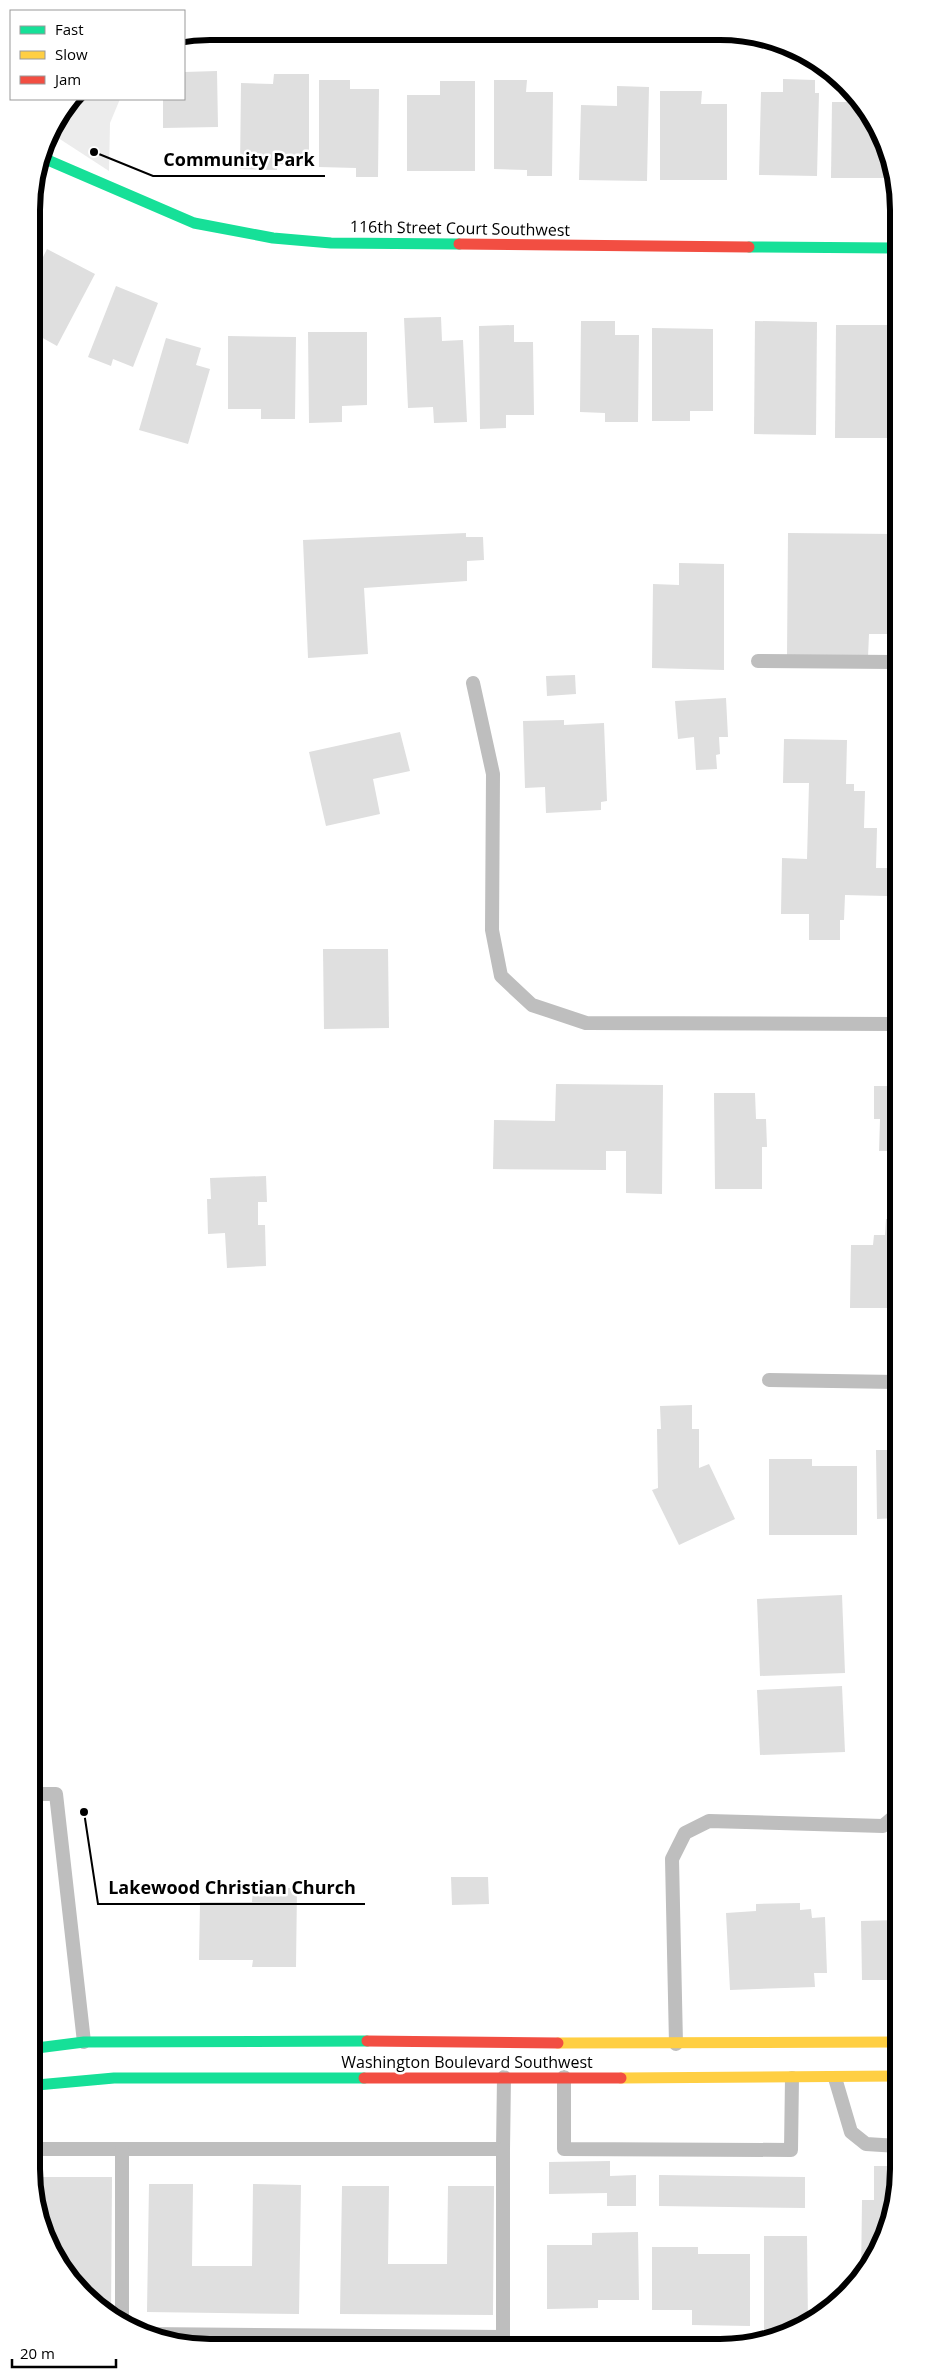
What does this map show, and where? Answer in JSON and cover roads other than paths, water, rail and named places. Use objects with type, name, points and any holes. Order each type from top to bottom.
[{"type":"main road","name":"116th Street Court Southwest","points":[[48,159],[100,184],[194,223],[273,238],[332,243],[890,248]]},
{"type":"main road","name":"Washington Boulevard Southwest","points":[[40,2048],[84,2042],[318,2041],[676,2044],[890,2042]]},
{"type":"main road","name":"Washington Boulevard Southwest","points":[[40,2085],[114,2078],[355,2080],[504,2077],[835,2078],[890,2076]]},
{"type":"lane","points":[[758,661],[890,662]]},
{"type":"lane","points":[[473,684],[493,774],[492,930],[502,976],[532,1004],[586,1023],[890,1024]]},
{"type":"lane","points":[[769,1380],[890,1382]]},
{"type":"lane","points":[[40,1794],[56,1794],[84,2042]]},
{"type":"lane","points":[[676,2044],[672,1859],[684,1833],[709,1821],[883,1826],[890,1820]]},
{"type":"lane","points":[[170,2334],[503,2337],[504,2077]]},
{"type":"lane","points":[[564,2077],[564,2149],[781,2150],[791,2150],[792,2078]]},
{"type":"lane","points":[[835,2078],[851,2132],[866,2144],[890,2146]]},
{"type":"lane","points":[[40,2148],[503,2148]]},
{"type":"lane","points":[[122,2148],[122,2314]]},
{"type":"place","name":"Community Park","points":[[94,152]]},
{"type":"place","name":"Lakewood Christian Church","points":[[84,1812]]}]
